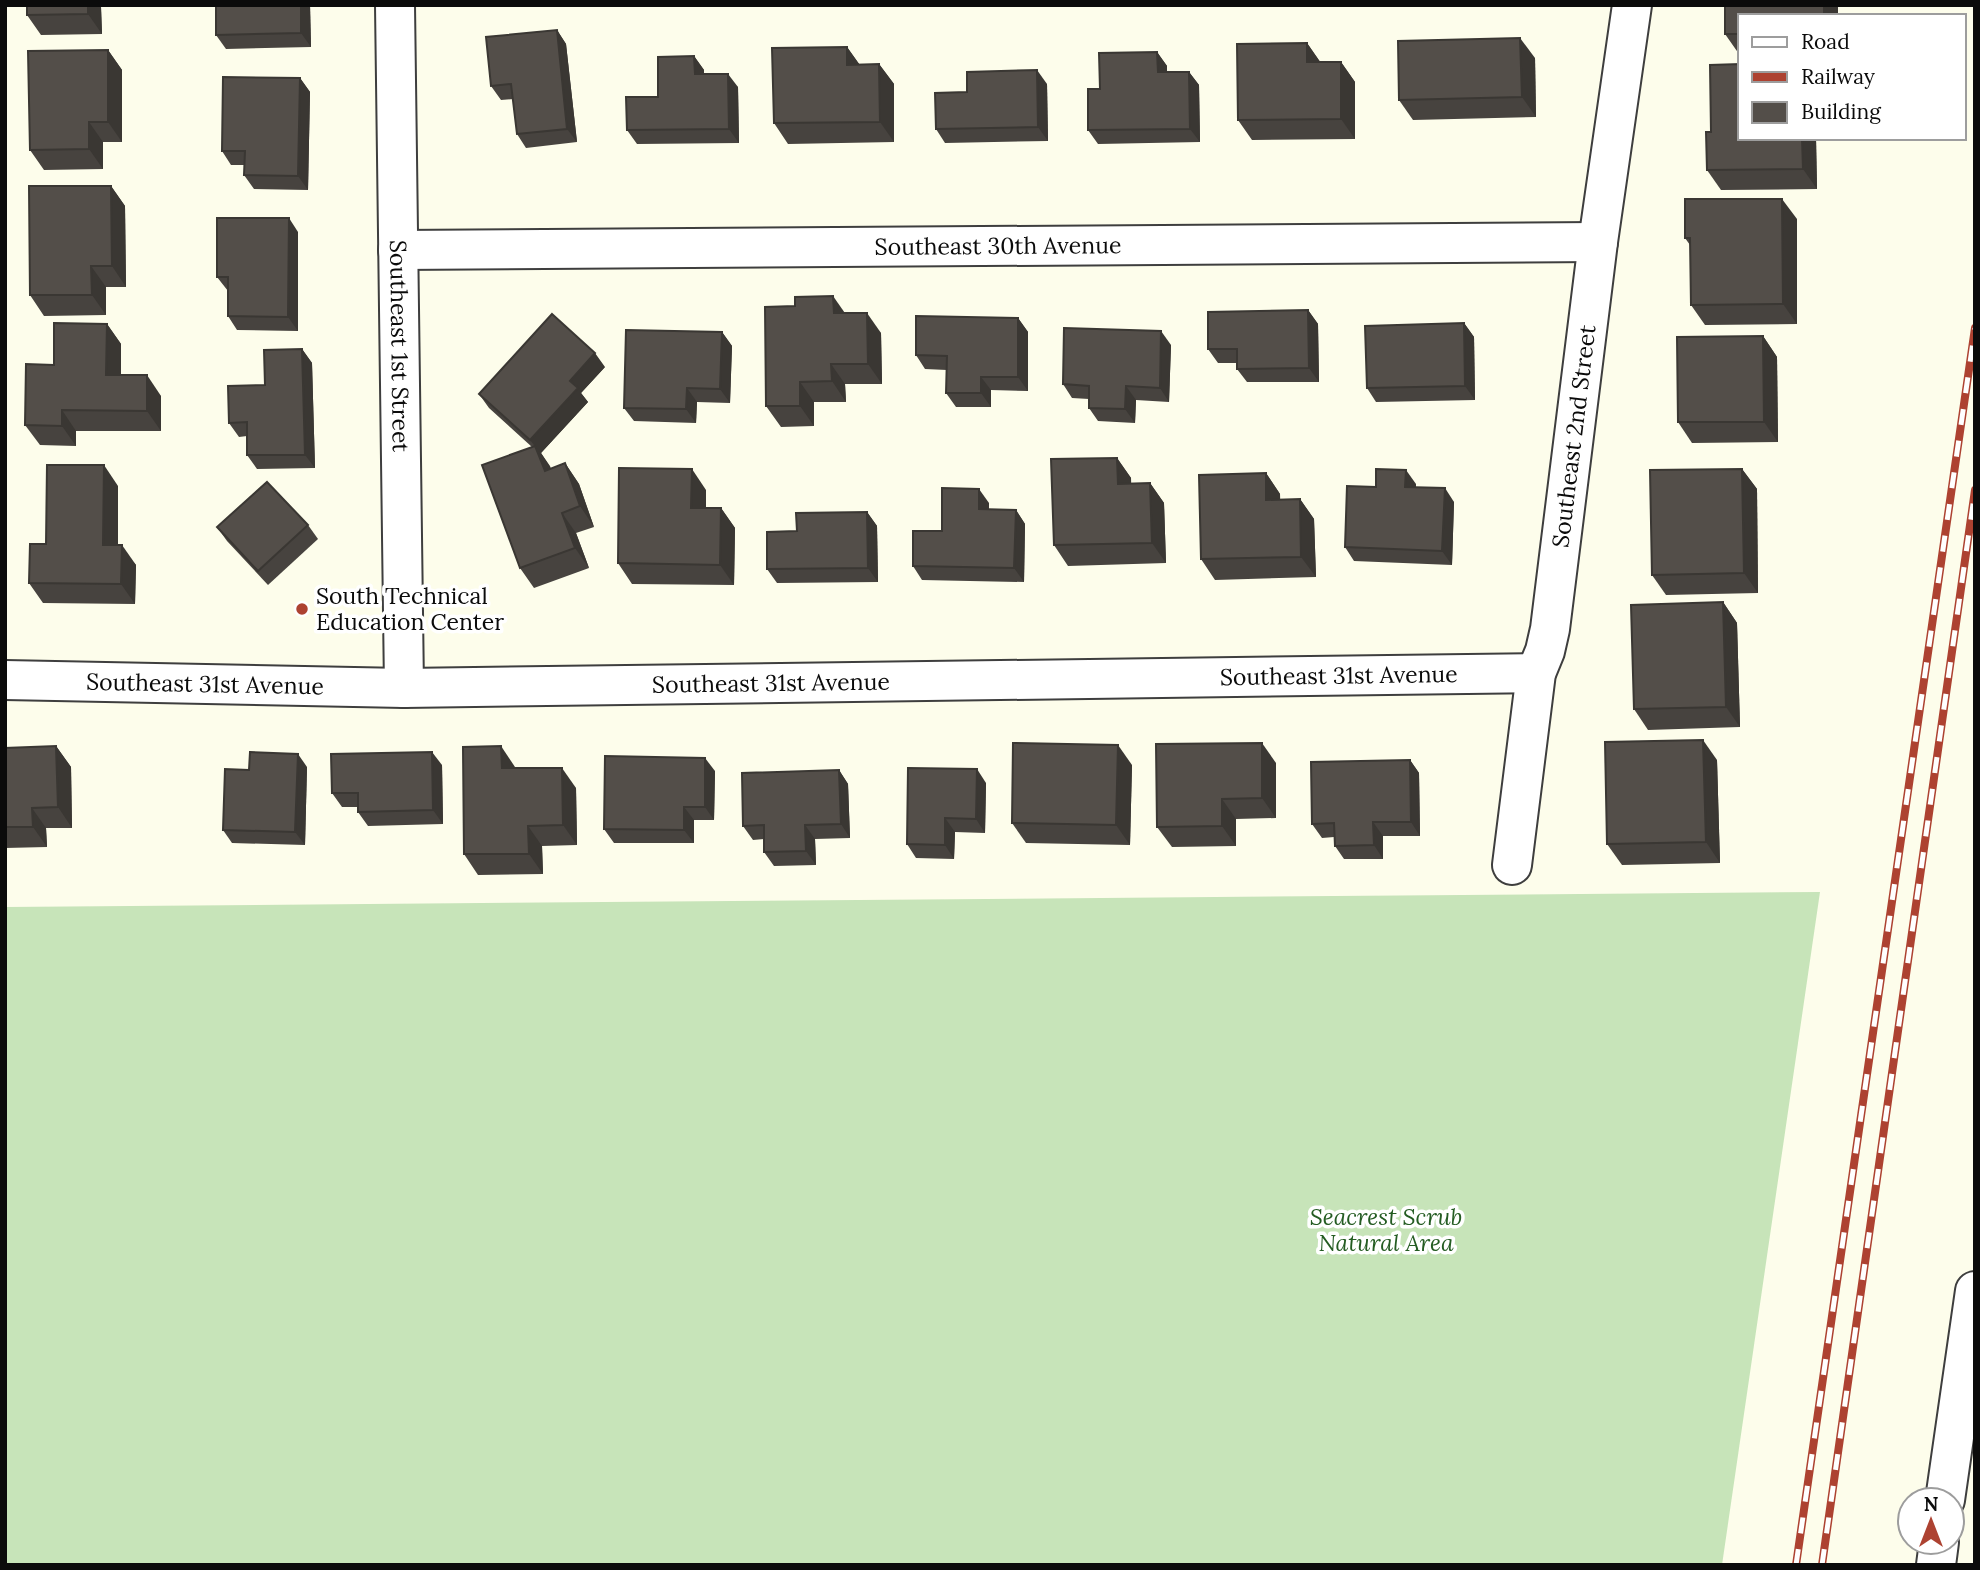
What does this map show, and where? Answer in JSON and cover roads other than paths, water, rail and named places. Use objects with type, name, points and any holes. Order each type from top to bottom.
[{"type":"street","name":"Southeast 1st Street","points":[[396,5],[404,688]]},
{"type":"street","name":"Southeast 2nd Street","points":[[1512,865],[1536,673],[1545,651],[1549,629],[1598,242],[1632,5]]},
{"type":"street","name":"Southeast 30th Avenue","points":[[398,250],[1598,242]]},
{"type":"street","name":"Southeast 31st Avenue","points":[[5,680],[404,688],[1536,673]]},
{"type":"street","points":[[1947,1486],[1975,1291]]},
{"type":"railway","points":[[1796,1565],[1975,328]]},
{"type":"railway","points":[[1822,1565],[1975,490]]},
{"type":"place","name":"South Technical Education Center","points":[[302,609]]},
{"type":"park label","name":"Seacrest Scrub Natural Area","points":[[1386,1230]]}]
